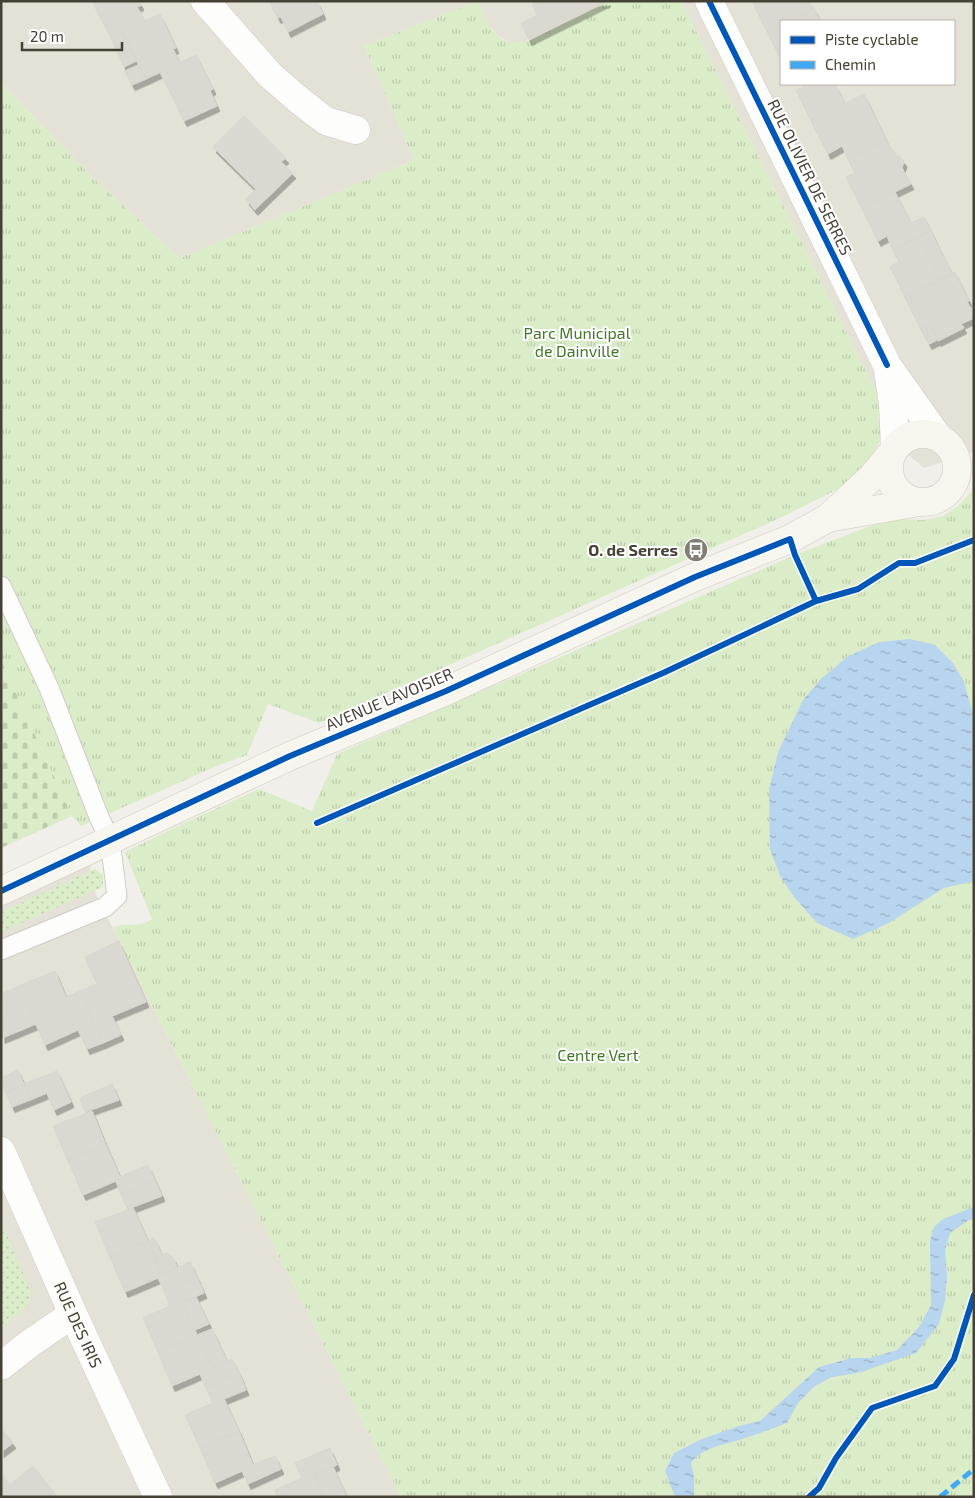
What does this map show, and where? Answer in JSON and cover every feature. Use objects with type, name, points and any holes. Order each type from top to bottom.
[{"type":"main road","points":[[974,441],[915,434],[904,439],[893,451],[888,465],[889,476],[893,486],[908,499],[918,502],[935,500],[948,491],[953,484],[974,467]]},
{"type":"main road","points":[[941,438],[955,455],[957,465],[953,484]]},
{"type":"main road","name":"AVENUE LAVOISIER","points":[[1,891],[230,783],[446,691],[695,577],[790,539],[828,518],[872,477],[893,451]]},
{"type":"main road","name":"AVENUE LAVOISIER","points":[[828,518],[918,502]]},
{"type":"street","points":[[205,1],[270,75],[300,101],[326,121],[356,130]]},
{"type":"street","name":"RUE OLIVIER DE SERRES","points":[[709,1],[887,365],[941,438]]},
{"type":"street","name":"RUE OLIVIER DE SERRES","points":[[887,365],[893,404],[893,451]]},
{"type":"street","name":"RUE DES IRIS","points":[[1,1150],[73,1314],[158,1497]]},
{"type":"street","points":[[1,1366],[73,1314]]},
{"type":"lane","points":[[1,586],[49,688],[99,817],[110,840],[117,896],[105,907],[1,950]]},
{"type":"shaded area","points":[[1,1],[477,1],[364,46],[414,160],[180,258],[92,177],[1,83]]},
{"type":"shaded area","points":[[477,1],[608,1],[529,40],[517,44],[498,36],[490,26]]},
{"type":"shaded area","points":[[681,1],[974,1],[974,452],[924,468],[885,435],[878,424],[880,407],[878,396]]},
{"type":"shaded area","points":[[82,853],[91,865],[90,876],[96,894],[119,941],[401,1497],[1,1497],[1,891]]},
{"type":"green space","name":"Parc Municipal de Dainville","points":[[477,1],[495,33],[508,42],[517,42],[529,40],[608,1],[681,1],[878,396],[880,407],[878,424],[885,435],[862,468],[838,489],[780,518],[319,723],[268,704],[247,755],[219,765],[81,826],[72,816],[1,660],[1,83],[92,177],[180,258],[414,160],[364,46]]},
{"type":"green space","name":"Centre Vert","points":[[974,489],[974,1496],[401,1497],[116,935],[113,927],[138,925],[152,919],[125,852],[259,789],[312,811],[337,754],[795,555],[883,521],[900,519],[923,520],[943,516],[958,506]]},
{"type":"green space","points":[[1,660],[72,816],[1,848]]},
{"type":"green space","points":[[95,869],[103,875],[103,887],[1,932],[1,912]]},
{"type":"green space","points":[[1,1221],[31,1292],[28,1306],[1,1328]]},
{"type":"water","points":[[910,639],[935,645],[953,663],[964,682],[974,718],[974,883],[970,882],[944,888],[887,924],[853,939],[817,923],[794,897],[780,876],[770,849],[769,790],[778,752],[803,700],[822,678],[847,657],[879,642]]},
{"type":"water","points":[[974,1207],[974,1219],[969,1220],[950,1233],[945,1250],[947,1277],[945,1300],[939,1324],[916,1353],[858,1373],[832,1377],[815,1386],[798,1403],[787,1423],[707,1450],[691,1463],[694,1477],[694,1497],[675,1497],[665,1471],[674,1453],[702,1439],[760,1421],[819,1367],[851,1358],[870,1358],[897,1350],[919,1327],[931,1305],[930,1241],[934,1227],[943,1219]]},
{"type":"building","points":[[92,1],[139,1],[141,5],[137,7],[145,21],[111,38]]},
{"type":"building","points":[[269,1],[317,1],[323,14],[288,32],[281,17],[278,18]]},
{"type":"building","points":[[538,1],[608,1],[529,40],[521,23],[538,15],[532,4]]},
{"type":"building","points":[[752,1],[809,1],[813,9],[789,20],[780,20],[780,24],[767,31]]},
{"type":"building","points":[[814,8],[820,20],[804,20],[801,15]]},
{"type":"building","points":[[160,14],[176,48],[173,49],[180,63],[146,79],[122,32]]},
{"type":"building","points":[[801,15],[804,20],[789,20]]},
{"type":"building","points":[[780,24],[780,58],[767,31]]},
{"type":"building","points":[[122,32],[136,61],[124,67],[111,38]]},
{"type":"building","points":[[196,55],[213,89],[210,91],[217,106],[184,121],[160,72]]},
{"type":"building","points":[[138,65],[146,79],[132,85],[125,71]]},
{"type":"building","points":[[836,85],[845,104],[811,121],[796,90],[805,86]]},
{"type":"building","points":[[864,94],[886,140],[848,159],[842,146],[828,154],[811,121]]},
{"type":"building","points":[[244,116],[286,158],[281,162],[293,173],[266,199],[213,147]]},
{"type":"building","points":[[886,140],[892,152],[894,151],[896,156],[899,156],[904,161],[902,168],[911,184],[862,208],[846,177],[855,173],[848,159]]},
{"type":"building","points":[[256,189],[266,199],[255,210],[246,199]]},
{"type":"building","points":[[895,192],[911,223],[924,217],[931,231],[893,250],[887,236],[878,241],[862,208]]},
{"type":"building","points":[[931,231],[937,244],[925,250],[940,279],[905,297],[890,266],[899,262],[893,250]]},
{"type":"building","points":[[937,244],[952,273],[940,279],[925,250]]},
{"type":"building","points":[[955,272],[969,301],[967,302],[974,314],[974,318],[961,324],[964,328],[938,341],[930,325],[921,329],[905,297]]},
{"type":"building","points":[[930,325],[937,340],[929,344],[921,329]]},
{"type":"building","points":[[119,941],[146,1002],[112,1016],[121,1035],[103,1043],[80,991],[97,984],[85,957]]},
{"type":"building","points":[[55,971],[66,997],[80,991],[103,1043],[87,1049],[78,1030],[45,1045],[19,986]]},
{"type":"building","points":[[19,986],[36,1024],[2,1038],[1,994]]},
{"type":"building","points":[[18,1070],[24,1084],[6,1093],[1,1083],[1,1078]]},
{"type":"building","points":[[57,1071],[64,1086],[30,1100],[24,1084]]},
{"type":"building","points":[[24,1084],[30,1100],[12,1107],[6,1093]]},
{"type":"building","points":[[112,1084],[119,1100],[85,1112],[80,1098]]},
{"type":"building","points":[[64,1086],[71,1102],[54,1110],[47,1093]]},
{"type":"building","points":[[92,1111],[106,1145],[68,1161],[53,1126]]},
{"type":"building","points":[[106,1145],[120,1177],[116,1181],[83,1195],[68,1161]]},
{"type":"building","points":[[148,1165],[155,1180],[121,1195],[116,1181],[120,1177]]},
{"type":"building","points":[[155,1180],[162,1196],[128,1209],[121,1195]]},
{"type":"building","points":[[133,1208],[148,1241],[110,1257],[95,1222]]},
{"type":"building","points":[[154,1238],[162,1255],[156,1258],[148,1241]]},
{"type":"building","points":[[148,1241],[162,1274],[190,1262],[197,1277],[164,1291],[158,1278],[125,1292],[110,1257]]},
{"type":"building","points":[[166,1253],[173,1257],[177,1267],[162,1274],[156,1258]]},
{"type":"building","points":[[197,1277],[204,1293],[183,1302],[197,1335],[158,1352],[143,1318],[170,1306],[164,1291]]},
{"type":"building","points":[[196,1297],[209,1324],[195,1330],[183,1302]]},
{"type":"building","points":[[212,1329],[227,1361],[212,1368],[197,1335]]},
{"type":"building","points":[[197,1335],[212,1368],[232,1359],[239,1373],[206,1388],[200,1374],[172,1386],[158,1352]]},
{"type":"building","points":[[239,1373],[246,1390],[224,1399],[239,1431],[200,1448],[185,1415],[213,1403],[206,1388]]},
{"type":"building","points":[[1,1428],[13,1443],[1,1452]]},
{"type":"building","points":[[239,1431],[253,1465],[275,1456],[281,1469],[248,1484],[242,1471],[215,1483],[200,1448]]},
{"type":"building","points":[[330,1448],[337,1465],[315,1475],[324,1497],[277,1497],[275,1490],[302,1478],[295,1463]]},
{"type":"building","points":[[33,1466],[56,1495],[54,1497],[3,1497],[1,1495],[1,1474],[10,1485]]},
{"type":"building","points":[[333,1467],[347,1497],[324,1497],[315,1475]]},
{"type":"marked path","points":[[940,1497],[974,1469]]},
{"type":"cycle path","points":[[709,1],[887,365]]},
{"type":"cycle path","points":[[1,891],[290,756],[446,691],[695,577],[790,539],[795,555],[816,601]]},
{"type":"cycle path","points":[[317,823],[663,673],[816,601],[858,589],[899,563],[915,563],[974,540]]},
{"type":"cycle path","points":[[809,1497],[819,1488],[836,1458],[872,1408],[935,1386],[954,1359],[974,1295]]},
{"type":"place","name":"O. de Serres","points":[[696,550]]}]
